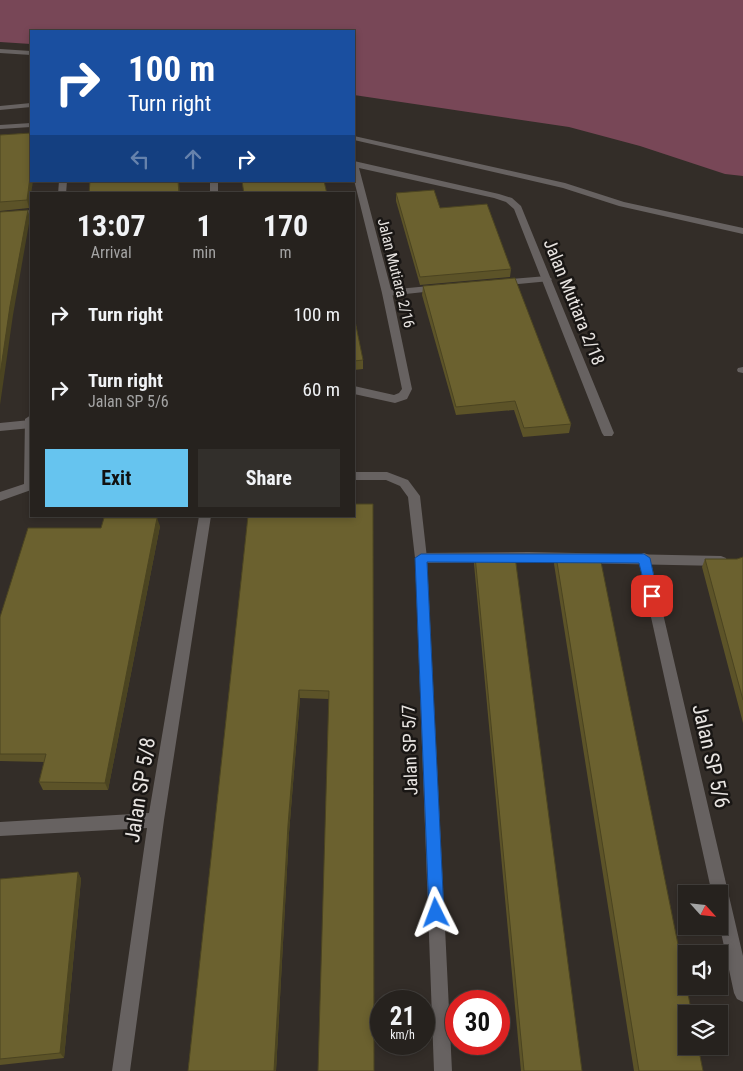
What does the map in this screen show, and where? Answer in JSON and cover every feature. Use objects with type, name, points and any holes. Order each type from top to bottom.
[{"type":"street","points":[[0,51],[30,53]]},
{"type":"street","points":[[0,108],[30,105]]},
{"type":"street","points":[[0,127],[30,125]]},
{"type":"street","points":[[355,138],[564,186],[622,204],[743,231]]},
{"type":"street","name":"Jalan Mutiara 2/18","points":[[355,164],[496,196],[509,200],[518,208],[608,433]]},
{"type":"street","name":"Jalan Mutiara 2/16","points":[[355,168],[387,293],[407,389],[403,396],[394,399],[355,390]]},
{"type":"street","points":[[0,216],[30,213]]},
{"type":"street","points":[[490,284],[547,279]]},
{"type":"street","points":[[387,293],[453,287]]},
{"type":"street","points":[[0,427],[30,422]]},
{"type":"street","name":"Jalan SP 5/7","points":[[355,476],[387,476],[404,483],[414,496],[421,558],[443,1071]]},
{"type":"street","points":[[0,497],[30,486]]},
{"type":"street","name":"Jalan SP 5/8","points":[[121,1071],[156,820],[205,517]]},
{"type":"street","points":[[421,558],[644,558],[733,561]]},
{"type":"street","name":"Jalan SP 5/6","points":[[644,558],[743,993]]},
{"type":"street","points":[[0,829],[156,820]]},
{"type":"shaded area","points":[[0,0],[743,0],[743,176],[725,174],[640,146],[569,127],[355,95],[355,30],[30,30],[30,44],[0,42]]},
{"type":"building","points":[[30,133],[30,177],[27,200],[0,202],[0,135]]},
{"type":"building","points":[[90,182],[178,182],[179,192],[89,192]]},
{"type":"building","points":[[242,182],[324,182],[327,192],[244,192]]},
{"type":"building","points":[[434,190],[440,208],[487,204],[511,269],[420,277],[396,193]]},
{"type":"building","points":[[28,210],[10,306],[0,375],[0,212]]},
{"type":"building","points":[[515,278],[571,424],[524,428],[515,401],[456,407],[423,286]]},
{"type":"building","points":[[355,321],[363,360],[355,361]]},
{"type":"building","points":[[355,504],[373,504],[374,990],[370,990],[370,1055],[374,1055],[374,1071],[318,1071],[329,691],[299,690],[288,825],[274,1071],[188,1071],[248,517],[355,517]]},
{"type":"building","points":[[104,518],[157,518],[105,783],[39,782],[46,754],[0,754],[0,617],[28,528],[101,528]]},
{"type":"building","points":[[475,556],[515,556],[582,1071],[524,1071]]},
{"type":"building","points":[[556,556],[600,557],[678,945],[678,995],[688,995],[690,1005],[678,1005],[678,1055],[700,1055],[703,1071],[639,1071]]},
{"type":"building","points":[[743,557],[743,700],[705,559],[737,559]]},
{"type":"building","points":[[78,872],[60,1053],[0,1059],[0,879]]},
{"type":"route","points":[[436,913],[421,558],[644,558],[652,596]]}]
